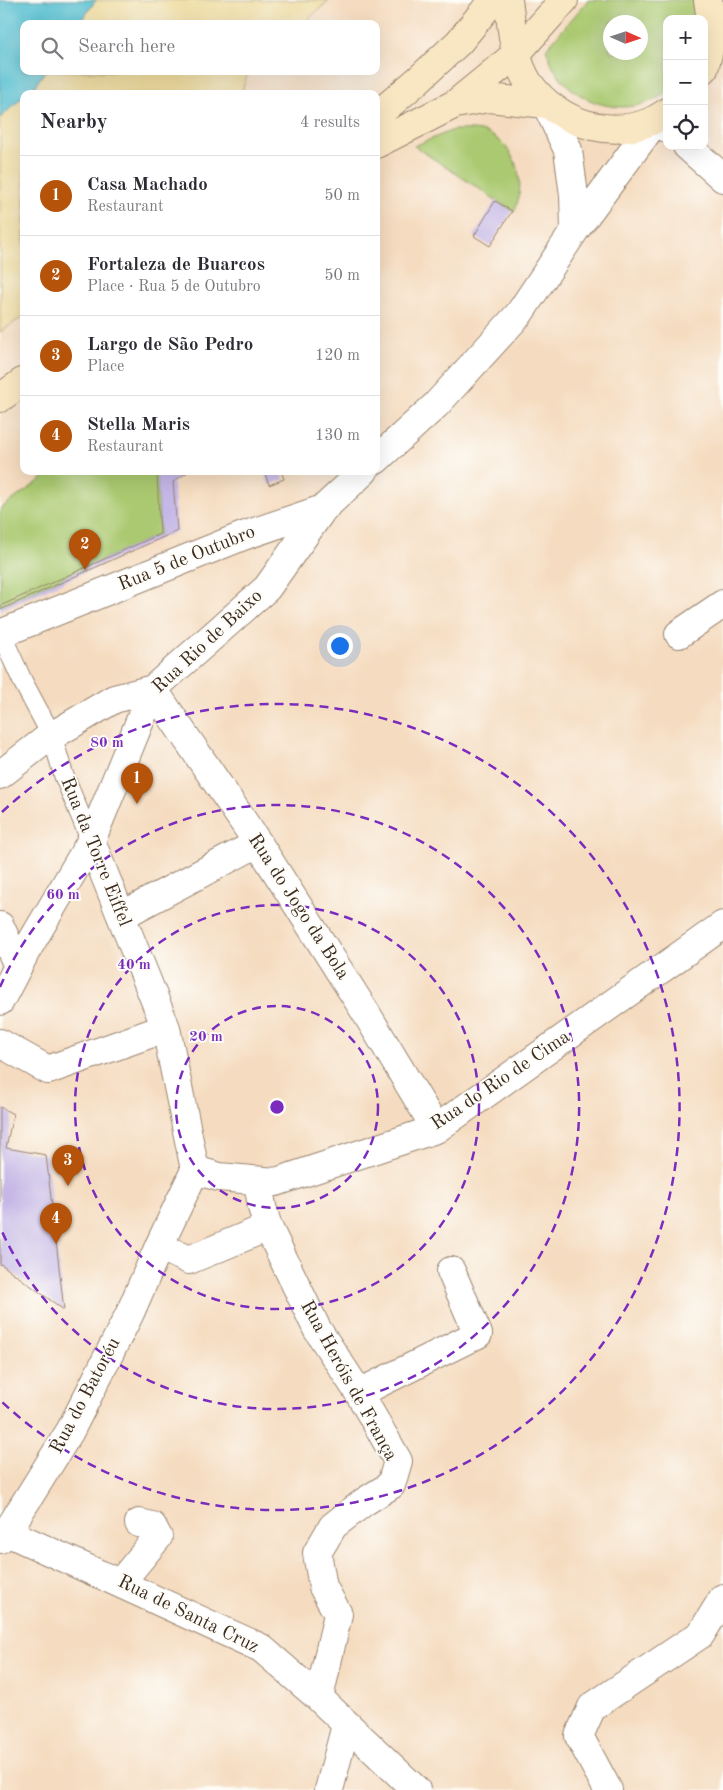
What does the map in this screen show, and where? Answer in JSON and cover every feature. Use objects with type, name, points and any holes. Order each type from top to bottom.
[{"type":"street","points":[[380,113],[459,42],[493,0]]},
{"type":"street","points":[[508,0],[516,54],[528,81],[546,104],[568,150],[574,195],[575,230]]},
{"type":"street","points":[[380,142],[455,104],[516,54],[564,0]]},
{"type":"street","points":[[706,60],[713,34],[708,0]]},
{"type":"street","points":[[708,66],[723,57]]},
{"type":"street","points":[[455,104],[489,98],[546,104],[571,120],[599,128],[628,128],[663,120]]},
{"type":"street","points":[[380,456],[436,405],[519,314],[575,230],[663,120]]},
{"type":"street","points":[[692,150],[723,178]]},
{"type":"street","points":[[0,398],[20,384]]},
{"type":"street","name":"Rua 5 de Outubro","points":[[0,634],[243,536],[323,509],[360,475]]},
{"type":"street","name":"Rua Rio de Baixo","points":[[0,1001],[18,966],[91,841],[153,689],[267,588],[323,509]]},
{"type":"street","points":[[679,634],[723,604]]},
{"type":"street","points":[[0,775],[52,736],[114,699],[153,689]]},
{"type":"street","name":"Rua do Jogo da Bola","points":[[153,689],[258,843],[355,996],[436,1129]]},
{"type":"street","name":"Rua da Torre Eiffel","points":[[91,841],[166,1028],[195,1170]]},
{"type":"street","points":[[121,916],[258,843]]},
{"type":"street","name":"Rua do Rio de Cima","points":[[195,1170],[219,1177],[276,1182],[436,1129],[723,925]]},
{"type":"street","points":[[0,926],[18,966]]},
{"type":"street","points":[[0,1043],[48,1070],[166,1028]]},
{"type":"street","name":"Rua do Batoréu","points":[[4,1535],[70,1430],[130,1313],[195,1170]]},
{"type":"street","name":"Rua Heróis de França","points":[[258,1181],[262,1207],[268,1227],[317,1329],[359,1393],[398,1461],[391,1485],[364,1502],[333,1526],[317,1553],[323,1586],[338,1614],[318,1698]]},
{"type":"street","points":[[159,1246],[189,1260],[268,1227]]},
{"type":"street","points":[[359,1393],[478,1334],[451,1271]]},
{"type":"street","points":[[121,1582],[158,1537],[152,1526],[139,1523]]},
{"type":"street","name":"Rua de Santa Cruz","points":[[4,1535],[121,1582],[261,1648],[318,1698],[416,1790]]},
{"type":"street","points":[[608,1790],[580,1736],[592,1707],[701,1634],[723,1598]]},
{"type":"street","points":[[329,1790],[346,1725]]},
{"type":"lane","name":"Rua da Torre Eiffel","points":[[0,634],[52,736],[64,776],[91,841]]},
{"type":"green space","points":[[588,0],[694,0],[697,15],[663,15],[663,94],[653,100],[638,105],[622,107],[591,101],[565,83],[551,63],[546,49]]},
{"type":"green space","points":[[453,130],[484,132],[495,137],[511,154],[516,165],[520,189],[514,212],[414,146]]},
{"type":"green space","points":[[47,475],[157,475],[160,534],[0,606],[0,509]]},
{"type":"sand","points":[[96,0],[329,0],[307,20],[82,20]]},
{"type":"sand","points":[[42,75],[247,75],[242,90],[30,90]]},
{"type":"sand","points":[[20,100],[20,319],[0,332],[0,118]]},
{"type":"water","points":[[0,0],[96,0],[82,20],[20,20],[20,75],[42,75],[30,90],[20,90],[20,100],[0,118]]},
{"type":"building","points":[[495,201],[512,211],[490,246],[474,236]]},
{"type":"building","points":[[157,475],[183,475],[173,482],[177,531],[0,610],[0,606],[160,534]]},
{"type":"building","points":[[265,475],[282,475],[284,479],[269,485]]},
{"type":"building","points":[[0,1107],[13,1114],[6,1148],[46,1155],[64,1310],[0,1265]]},
{"type":"place","name":"Fortaleza de Buarcos","points":[[85,570]]},
{"type":"place","name":"Casa Machado","points":[[137,804]]},
{"type":"place","name":"Largo de São Pedro","points":[[68,1186]]},
{"type":"place","name":"Stella Maris","points":[[56,1244]]}]
